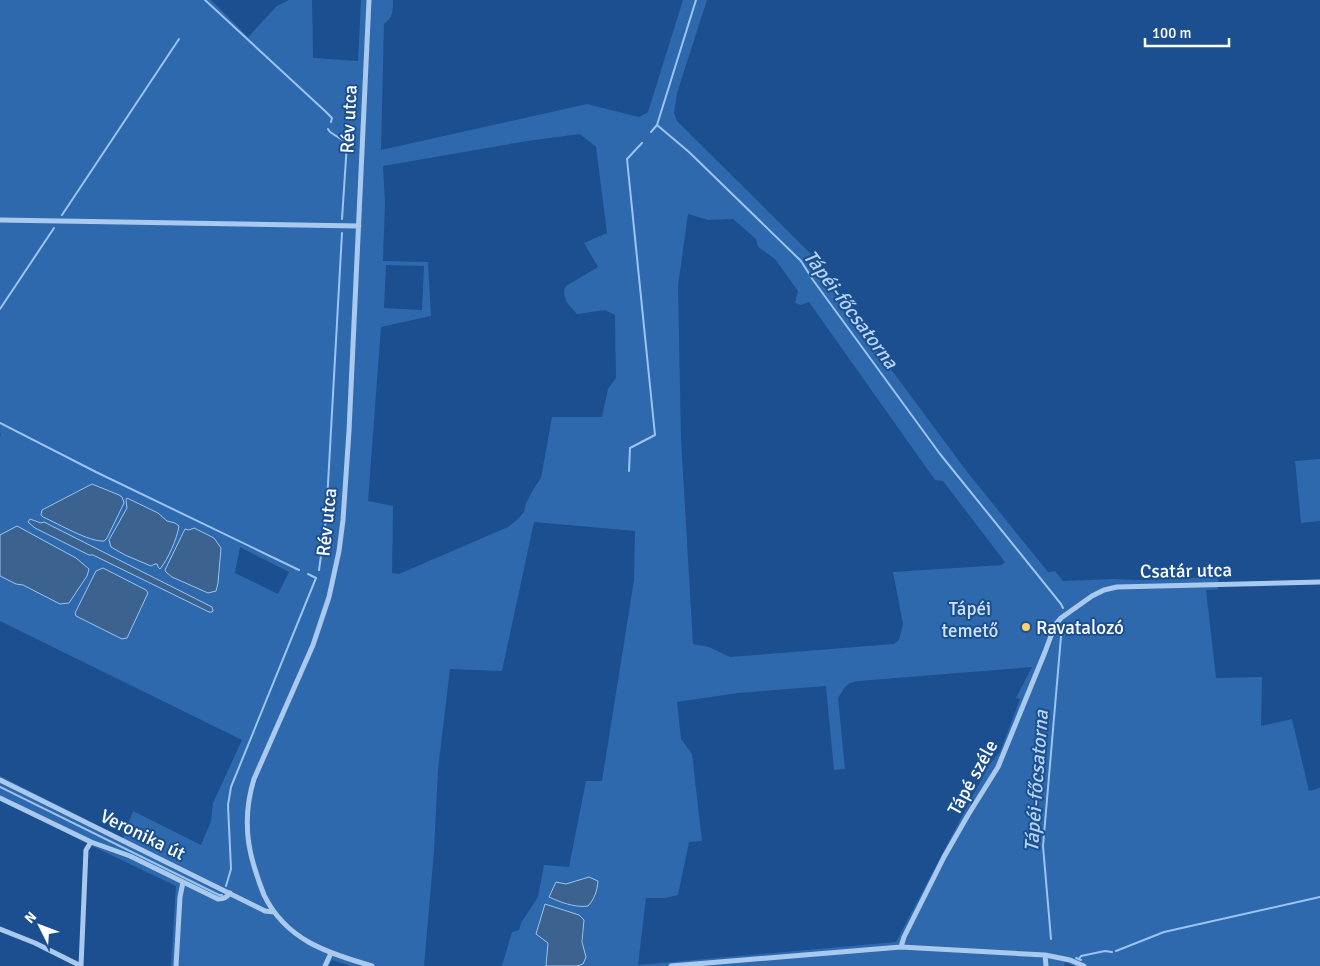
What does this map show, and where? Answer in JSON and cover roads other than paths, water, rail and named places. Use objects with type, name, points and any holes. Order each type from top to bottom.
[{"type":"street","name":"Rév utca","points":[[369,0],[349,431],[340,551],[329,597],[313,645],[254,779],[249,798],[247,820],[249,847],[259,884],[274,912],[286,926],[315,946],[331,954],[372,966]]},
{"type":"street","points":[[0,220],[358,226]]},
{"type":"street","name":"Csatár utca","points":[[1061,618],[1092,596],[1104,590],[1117,587],[1320,582]]},
{"type":"street","name":"Tápé széle","points":[[901,947],[904,937],[944,857],[998,767],[1046,652],[1053,628],[1061,618]]},
{"type":"street","name":"Veronika út","points":[[0,780],[265,911],[274,912]]},
{"type":"street","points":[[0,798],[91,842],[130,856],[218,899],[223,899],[230,893]]},
{"type":"street","points":[[0,929],[81,966],[86,850],[91,842]]},
{"type":"street","points":[[176,966],[180,897],[183,882]]},
{"type":"street","points":[[671,966],[901,947],[1045,955],[1084,966]]},
{"type":"street","points":[[325,966],[331,954]]},
{"type":"street","points":[[1045,955],[1046,966]]},
{"type":"street","points":[[1061,958],[1062,966]]},
{"type":"waterway","points":[[205,0],[325,111],[332,118],[331,122]]},
{"type":"waterway","name":"Tápéi-főcsatorna","points":[[651,132],[657,125],[696,0]]},
{"type":"waterway","points":[[62,215],[179,39]]},
{"type":"waterway","name":"Tápéi-főcsatorna","points":[[657,125],[689,152],[801,261],[940,454],[1063,608]]},
{"type":"waterway","points":[[328,129],[347,143],[342,219]]},
{"type":"waterway","points":[[629,471],[630,448],[655,435],[627,159],[642,143]]},
{"type":"waterway","points":[[0,309],[54,228]]},
{"type":"waterway","points":[[319,570],[326,520],[342,233]]},
{"type":"waterway","points":[[0,423],[96,472],[299,570]]},
{"type":"waterway","points":[[226,886],[231,869],[228,805],[231,787],[316,578],[308,574]]},
{"type":"waterway","name":"Tápéi-főcsatorna","points":[[1051,939],[1043,846],[1062,625]]},
{"type":"waterway","points":[[0,787],[222,895]]},
{"type":"waterway","points":[[1116,951],[1164,932],[1320,897]]},
{"type":"waterway","points":[[1079,959],[1081,956],[1105,951],[1112,952]]},
{"type":"waterway","points":[[1076,958],[1081,960]]},
{"type":"place","name":"Ravatalozó","points":[[1026,627]]},
{"type":"park label","name":"Tápéi temető","points":[[970,619]]}]
